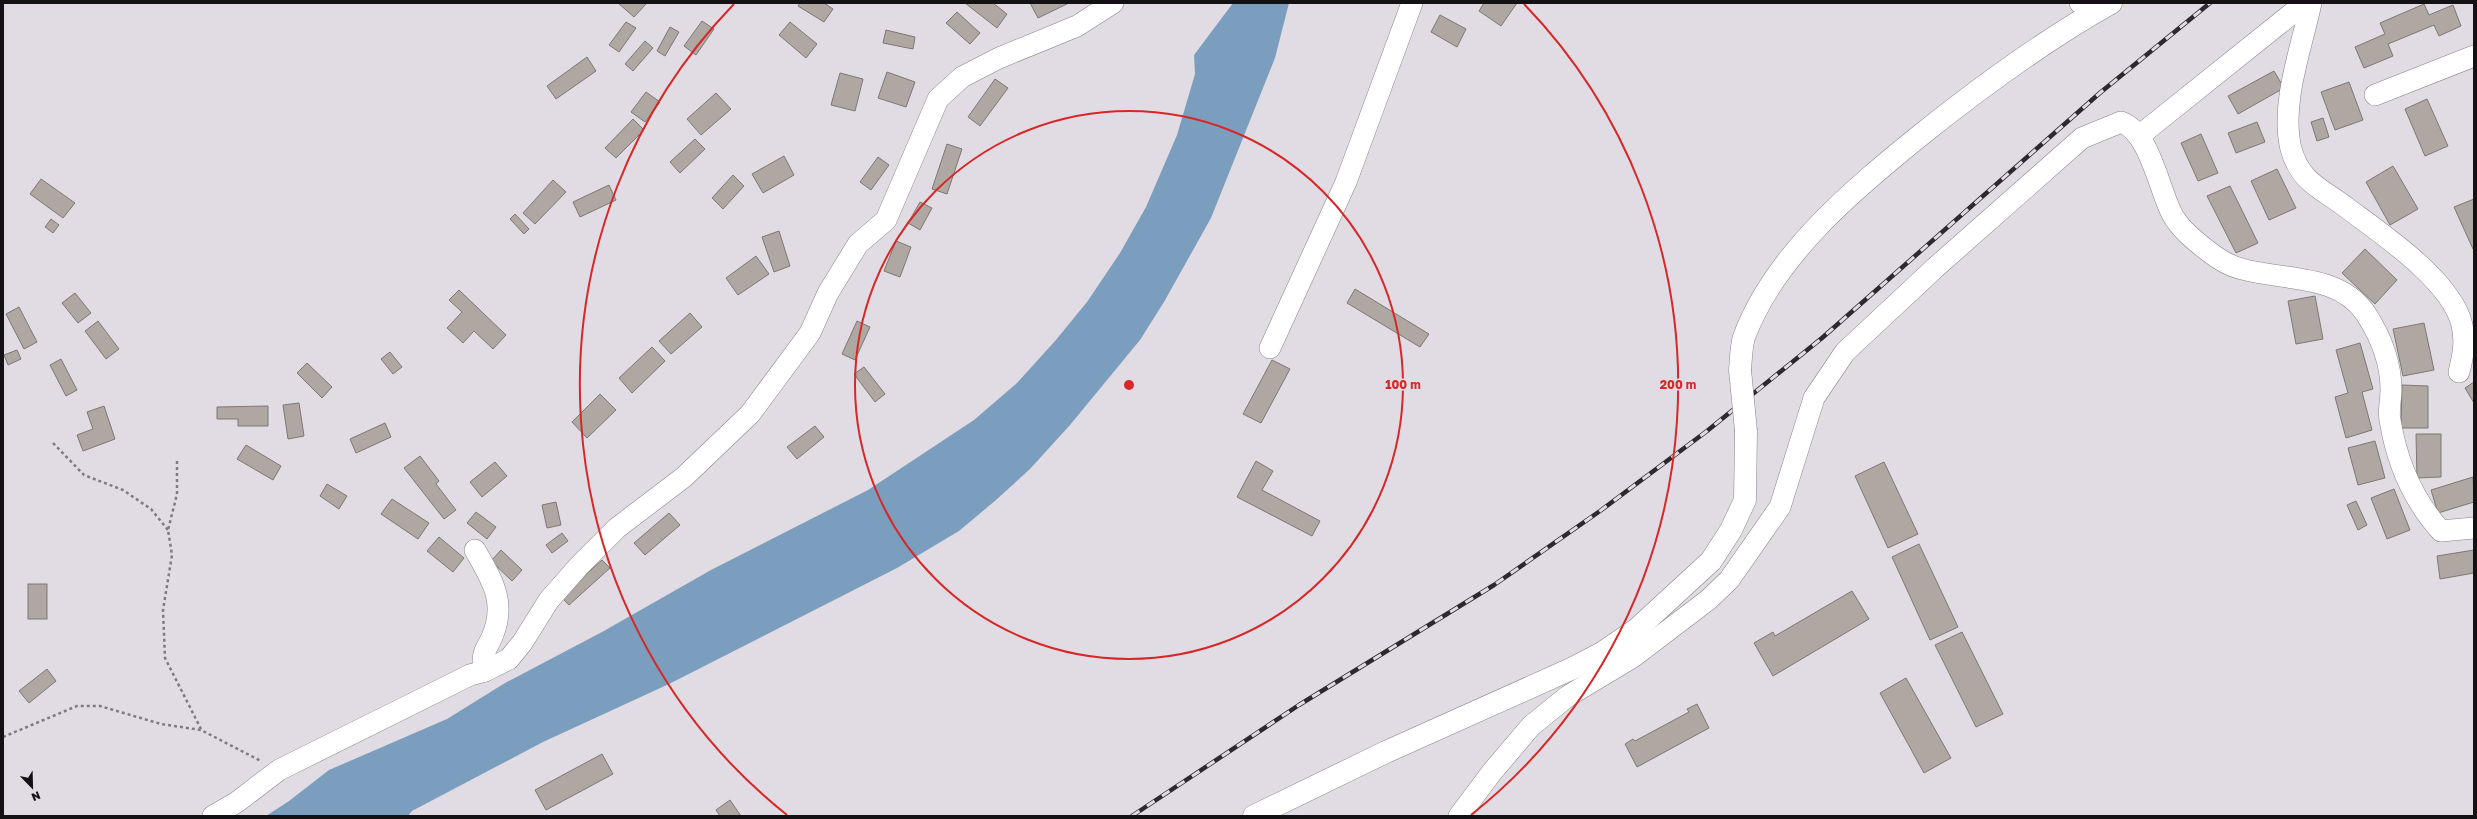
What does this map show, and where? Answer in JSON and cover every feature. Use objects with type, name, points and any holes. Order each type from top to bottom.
[{"type":"main road","points":[[1254,816],[1386,752],[1508,699],[1602,653],[1637,629],[1711,561],[1731,530],[1745,500],[1746,432],[1740,370],[1744,338],[1765,295],[1808,236],[1896,155],[1966,98],[2029,52],[2106,6]]},
{"type":"street","points":[[214,816],[237,802],[279,770],[470,675],[485,671],[509,658],[522,644],[550,600],[579,566],[617,528],[684,478],[750,414],[810,334],[828,293],[858,244],[886,220],[938,99],[962,77],[999,58],[1077,26],[1113,3]]},
{"type":"street","points":[[1270,348],[1346,182],[1412,3]]},
{"type":"street","points":[[2080,3],[2106,6]]},
{"type":"street","points":[[2139,136],[2305,3]]},
{"type":"street","points":[[2311,3],[2298,55],[2290,104],[2290,140],[2297,166],[2307,181],[2347,207],[2401,249],[2435,280],[2462,324],[2465,347],[2459,372]]},
{"type":"street","points":[[2375,95],[2474,56]]},
{"type":"street","points":[[1459,816],[1492,772],[1531,726],[1568,696],[1633,657],[1708,600],[1729,580],[1780,506],[1814,398],[1845,352],[1936,267],[2082,138],[2121,122],[2130,125],[2139,136],[2173,214],[2187,234],[2209,252],[2227,264],[2242,269],[2328,284],[2346,295],[2365,312],[2384,349],[2390,368],[2390,419],[2402,472],[2426,514],[2441,531],[2474,528]]},
{"type":"street","points":[[475,550],[489,575],[498,598],[496,625],[482,656],[485,671]]},
{"type":"street","points":[[1711,561],[1729,580]]},
{"type":"path","points":[[53,443],[84,475],[123,490],[151,509],[168,530]]},
{"type":"path","points":[[177,461],[177,494],[168,530],[172,554],[163,610],[165,658],[201,730]]},
{"type":"path","points":[[3,737],[77,706],[100,706],[161,724],[201,730],[279,770]]},
{"type":"water","points":[[1233,3],[1289,3],[1275,58],[1211,218],[1164,302],[1140,340],[1070,425],[1030,469],[996,500],[959,531],[897,568],[669,684],[543,742],[412,811],[408,816],[266,816],[289,801],[329,770],[447,719],[505,683],[602,632],[711,570],[868,490],[974,420],[1017,383],[1055,341],[1087,302],[1120,253],[1146,207],[1177,135],[1195,74],[1194,55]]},
{"type":"building","points":[[618,3],[647,3],[634,17]]},
{"type":"building","points":[[800,3],[824,3],[833,9],[824,22],[798,6]]},
{"type":"building","points":[[965,3],[993,3],[1007,14],[997,28]]},
{"type":"building","points":[[1030,3],[1069,3],[1038,18]]},
{"type":"building","points":[[1484,3],[1517,3],[1501,26],[1479,11]]},
{"type":"building","points":[[2424,4],[2429,15],[2453,5],[2461,26],[2439,36],[2434,25],[2388,44],[2393,56],[2364,68],[2355,47],[2385,34],[2380,23]]},
{"type":"building","points":[[957,12],[980,33],[970,44],[946,23]]},
{"type":"building","points":[[1440,15],[1466,29],[1457,47],[1431,32]]},
{"type":"building","points":[[702,21],[714,29],[696,55],[684,46]]},
{"type":"building","points":[[626,22],[636,28],[619,52],[609,45]]},
{"type":"building","points":[[790,22],[817,44],[806,58],[779,35]]},
{"type":"building","points":[[670,27],[679,32],[665,56],[657,51]]},
{"type":"building","points":[[886,30],[915,37],[913,49],[883,43]]},
{"type":"building","points":[[645,41],[653,48],[633,71],[625,64]]},
{"type":"building","points":[[587,57],[596,71],[556,99],[547,86]]},
{"type":"building","points":[[2274,71],[2284,88],[2238,114],[2228,96]]},
{"type":"building","points":[[887,72],[915,82],[906,107],[878,98]]},
{"type":"building","points":[[840,73],[863,79],[855,111],[831,105]]},
{"type":"building","points":[[995,79],[1008,88],[980,126],[968,117]]},
{"type":"building","points":[[2349,82],[2363,120],[2335,130],[2321,92]]},
{"type":"building","points":[[646,92],[660,102],[645,122],[631,112]]},
{"type":"building","points":[[716,93],[731,109],[701,135],[687,119]]},
{"type":"building","points":[[2427,99],[2448,146],[2425,156],[2405,109]]},
{"type":"building","points":[[2323,118],[2329,137],[2317,141],[2311,122]]},
{"type":"building","points":[[633,119],[644,130],[616,158],[605,148]]},
{"type":"building","points":[[2257,122],[2265,142],[2236,153],[2228,133]]},
{"type":"building","points":[[2201,134],[2218,173],[2198,181],[2181,143]]},
{"type":"building","points":[[695,139],[705,149],[680,173],[670,162]]},
{"type":"building","points":[[947,144],[962,149],[947,194],[932,189]]},
{"type":"building","points":[[784,156],[794,175],[763,193],[752,174]]},
{"type":"building","points":[[878,157],[889,165],[871,190],[860,182]]},
{"type":"building","points":[[2393,166],[2418,209],[2390,225],[2366,182]]},
{"type":"building","points":[[2277,169],[2296,208],[2269,220],[2251,181]]},
{"type":"building","points":[[733,175],[744,186],[723,209],[712,198]]},
{"type":"building","points":[[41,179],[75,203],[63,218],[30,194]]},
{"type":"building","points":[[553,180],[566,192],[535,224],[523,213]]},
{"type":"building","points":[[609,185],[616,200],[580,217],[573,202]]},
{"type":"building","points":[[2230,186],[2258,243],[2236,253],[2207,196]]},
{"type":"building","points":[[2474,199],[2474,249],[2473,249],[2454,207]]},
{"type":"building","points":[[920,202],[932,208],[920,230],[908,223]]},
{"type":"building","points":[[515,214],[529,229],[524,234],[510,219]]},
{"type":"building","points":[[51,219],[59,225],[53,233],[45,227]]},
{"type":"building","points":[[779,231],[790,266],[774,272],[762,237]]},
{"type":"building","points":[[896,241],[911,247],[900,277],[884,271]]},
{"type":"building","points":[[2365,249],[2397,280],[2375,304],[2342,273]]},
{"type":"building","points":[[756,256],[769,274],[738,295],[726,278]]},
{"type":"building","points":[[1355,289],[1429,334],[1420,347],[1347,303]]},
{"type":"building","points":[[459,290],[506,335],[493,349],[474,331],[463,343],[447,328],[462,312],[449,300]]},
{"type":"building","points":[[75,293],[91,313],[78,323],[62,303]]},
{"type":"building","points":[[2315,296],[2323,339],[2296,344],[2288,301]]},
{"type":"building","points":[[19,307],[37,342],[24,349],[6,314]]},
{"type":"building","points":[[690,313],[702,327],[671,354],[659,341]]},
{"type":"building","points":[[98,321],[119,349],[106,359],[85,331]]},
{"type":"building","points":[[857,321],[870,327],[855,360],[842,354]]},
{"type":"building","points":[[2424,323],[2434,370],[2403,376],[2393,329]]},
{"type":"building","points":[[2360,343],[2373,389],[2362,392],[2372,430],[2346,438],[2335,397],[2348,393],[2336,350]]},
{"type":"building","points":[[652,347],[665,361],[632,393],[619,378]]},
{"type":"building","points":[[17,350],[21,359],[8,365],[4,355]]},
{"type":"building","points":[[390,352],[402,367],[393,374],[381,359]]},
{"type":"building","points":[[61,359],[77,390],[66,396],[50,365]]},
{"type":"building","points":[[1272,360],[1290,369],[1261,423],[1243,414]]},
{"type":"building","points":[[307,363],[332,387],[322,398],[297,373]]},
{"type":"building","points":[[864,367],[885,394],[875,402],[854,374]]},
{"type":"building","points":[[2474,382],[2474,403],[2465,388]]},
{"type":"building","points":[[2402,385],[2428,386],[2428,428],[2401,428]]},
{"type":"building","points":[[600,394],[616,410],[587,438],[572,422]]},
{"type":"building","points":[[299,403],[304,436],[288,439],[283,405]]},
{"type":"building","points":[[104,406],[115,439],[83,451],[77,435],[93,429],[87,412]]},
{"type":"building","points":[[268,406],[268,426],[238,426],[238,419],[217,419],[217,407]]},
{"type":"building","points":[[385,423],[391,437],[356,453],[350,439]]},
{"type":"building","points":[[815,426],[824,437],[797,459],[787,447]]},
{"type":"building","points":[[2416,434],[2441,434],[2441,477],[2417,478]]},
{"type":"building","points":[[2375,441],[2385,478],[2358,485],[2348,448]]},
{"type":"building","points":[[246,445],[281,466],[273,480],[237,459]]},
{"type":"building","points":[[420,456],[439,481],[436,484],[456,510],[444,519],[404,468]]},
{"type":"building","points":[[1256,461],[1273,471],[1262,490],[1320,521],[1312,536],[1237,497]]},
{"type":"building","points":[[495,462],[507,476],[482,497],[470,482]]},
{"type":"building","points":[[1884,462],[1918,534],[1888,548],[1855,476]]},
{"type":"building","points":[[2473,477],[2474,502],[2438,513],[2431,490]]},
{"type":"building","points":[[327,484],[347,496],[339,509],[320,496]]},
{"type":"building","points":[[2394,489],[2410,530],[2387,539],[2371,498]]},
{"type":"building","points":[[392,499],[429,523],[418,539],[381,514]]},
{"type":"building","points":[[2356,501],[2367,525],[2358,530],[2347,505]]},
{"type":"building","points":[[556,502],[561,525],[547,528],[542,505]]},
{"type":"building","points":[[476,512],[496,527],[487,539],[467,523]]},
{"type":"building","points":[[669,513],[680,525],[645,555],[634,543]]},
{"type":"building","points":[[562,533],[568,541],[552,553],[546,545]]},
{"type":"building","points":[[439,537],[464,558],[453,572],[427,551]]},
{"type":"building","points":[[1919,544],[1958,627],[1930,640],[1892,557]]},
{"type":"building","points":[[501,550],[522,570],[512,581],[491,561]]},
{"type":"building","points":[[2474,550],[2474,573],[2440,579],[2437,556]]},
{"type":"building","points":[[602,560],[610,568],[569,605],[561,597]]},
{"type":"building","points":[[28,584],[47,584],[47,619],[28,619]]},
{"type":"building","points":[[1852,591],[1869,619],[1773,676],[1754,643],[1773,632],[1775,636]]},
{"type":"building","points":[[1962,632],[2003,714],[1976,727],[1935,645]]},
{"type":"building","points":[[47,669],[56,681],[29,703],[19,691]]},
{"type":"building","points":[[1906,678],[1951,758],[1924,773],[1880,693]]},
{"type":"building","points":[[1697,704],[1709,728],[1637,767],[1625,744],[1633,739],[1635,741],[1689,712],[1687,709]]},
{"type":"building","points":[[602,754],[613,774],[546,810],[535,790]]},
{"type":"building","points":[[730,800],[741,816],[720,816],[716,810]]},
{"type":"railway","points":[[1132,816],[1299,705],[1494,585],[1600,511],[1707,431],[1822,338],[2101,92],[2210,3]]}]
